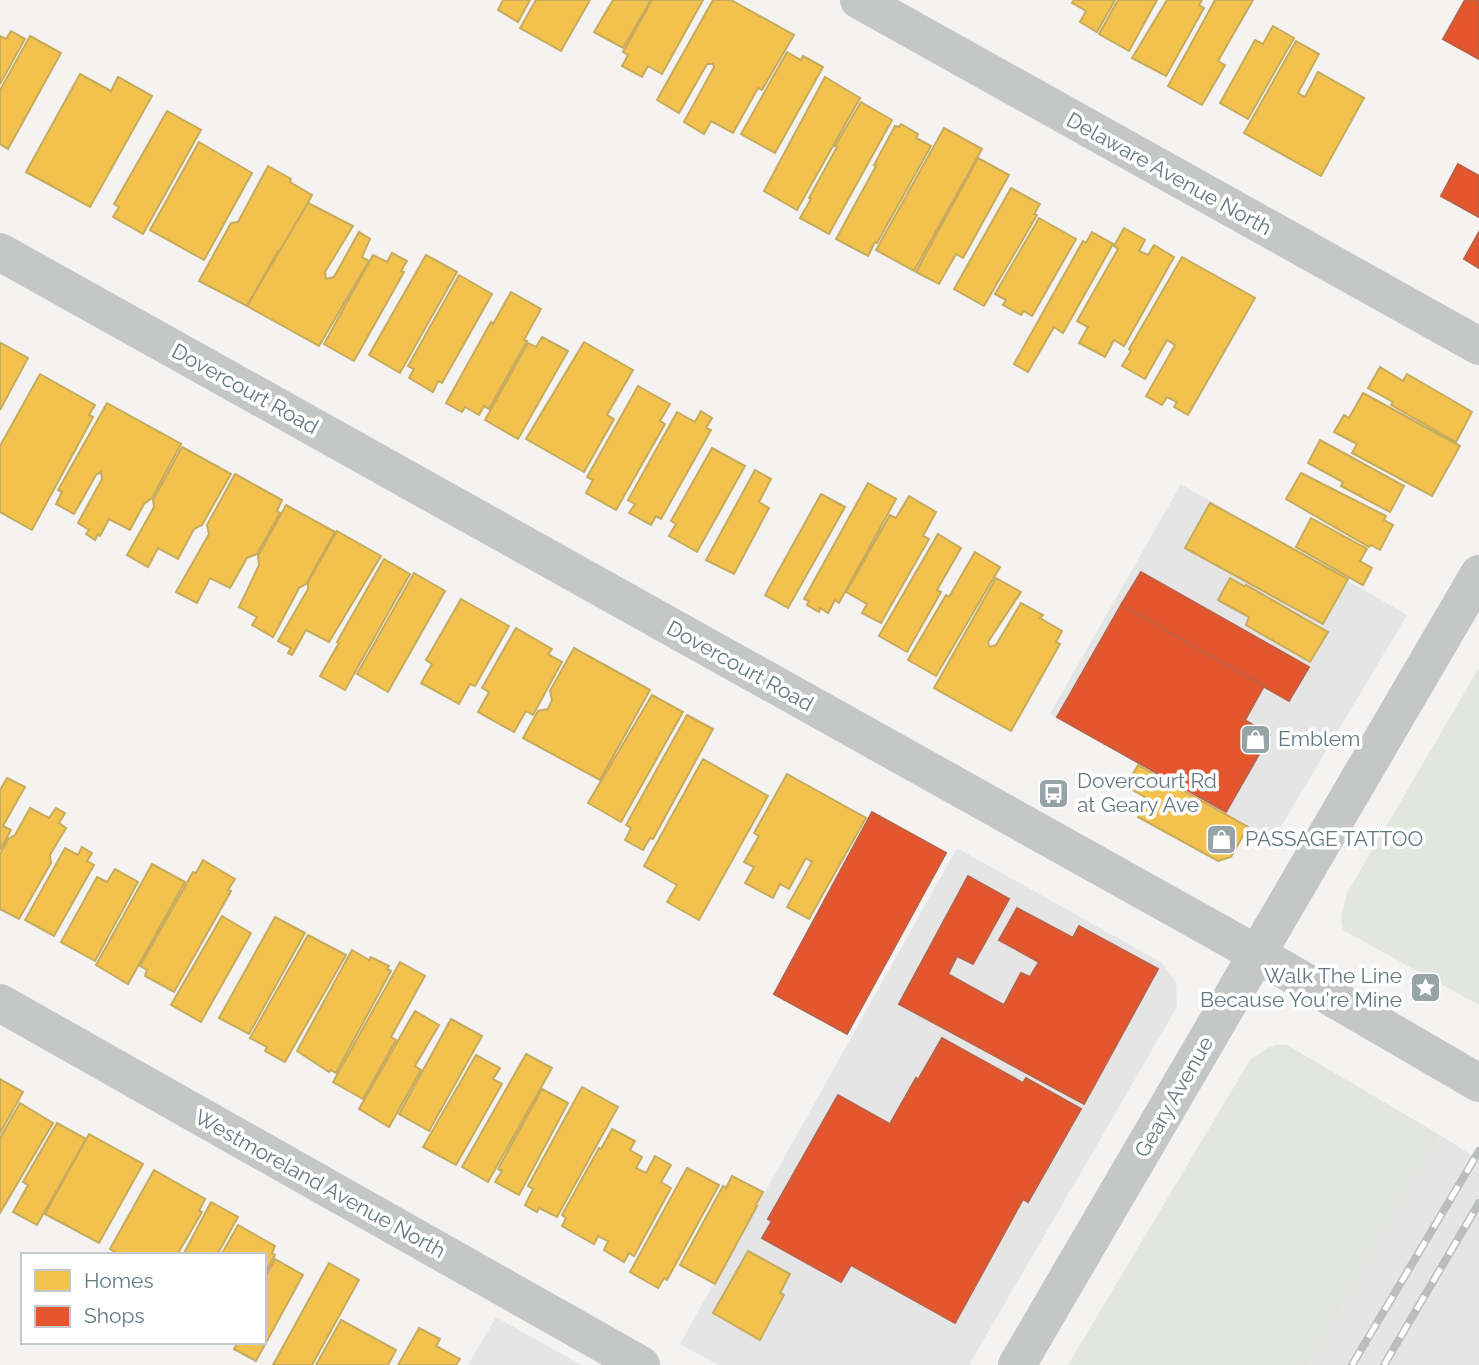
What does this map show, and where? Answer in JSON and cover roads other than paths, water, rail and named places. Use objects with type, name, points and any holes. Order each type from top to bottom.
[{"type":"street","name":"Delaware Avenue North","points":[[859,0],[1479,346]]},
{"type":"street","name":"Dovercourt Road","points":[[0,252],[1257,954],[1479,1083]]},
{"type":"street","name":"Geary Avenue","points":[[1017,1365],[1479,574]]},
{"type":"street","name":"Westmoreland Avenue North","points":[[0,1003],[641,1365]]},
{"type":"railway","points":[[1352,1365],[1479,1151]]},
{"type":"railway","points":[[1384,1365],[1479,1203]]},
{"type":"place","name":"Emblem","points":[[1255,739]]},
{"type":"place","name":"Dovercourt Rd at Geary Ave","points":[[1054,793]]},
{"type":"place","name":"PASSAGE TATTOO","points":[[1222,839]]},
{"type":"place","name":"Walk The Line Because You're Mine","points":[[1425,988]]}]
